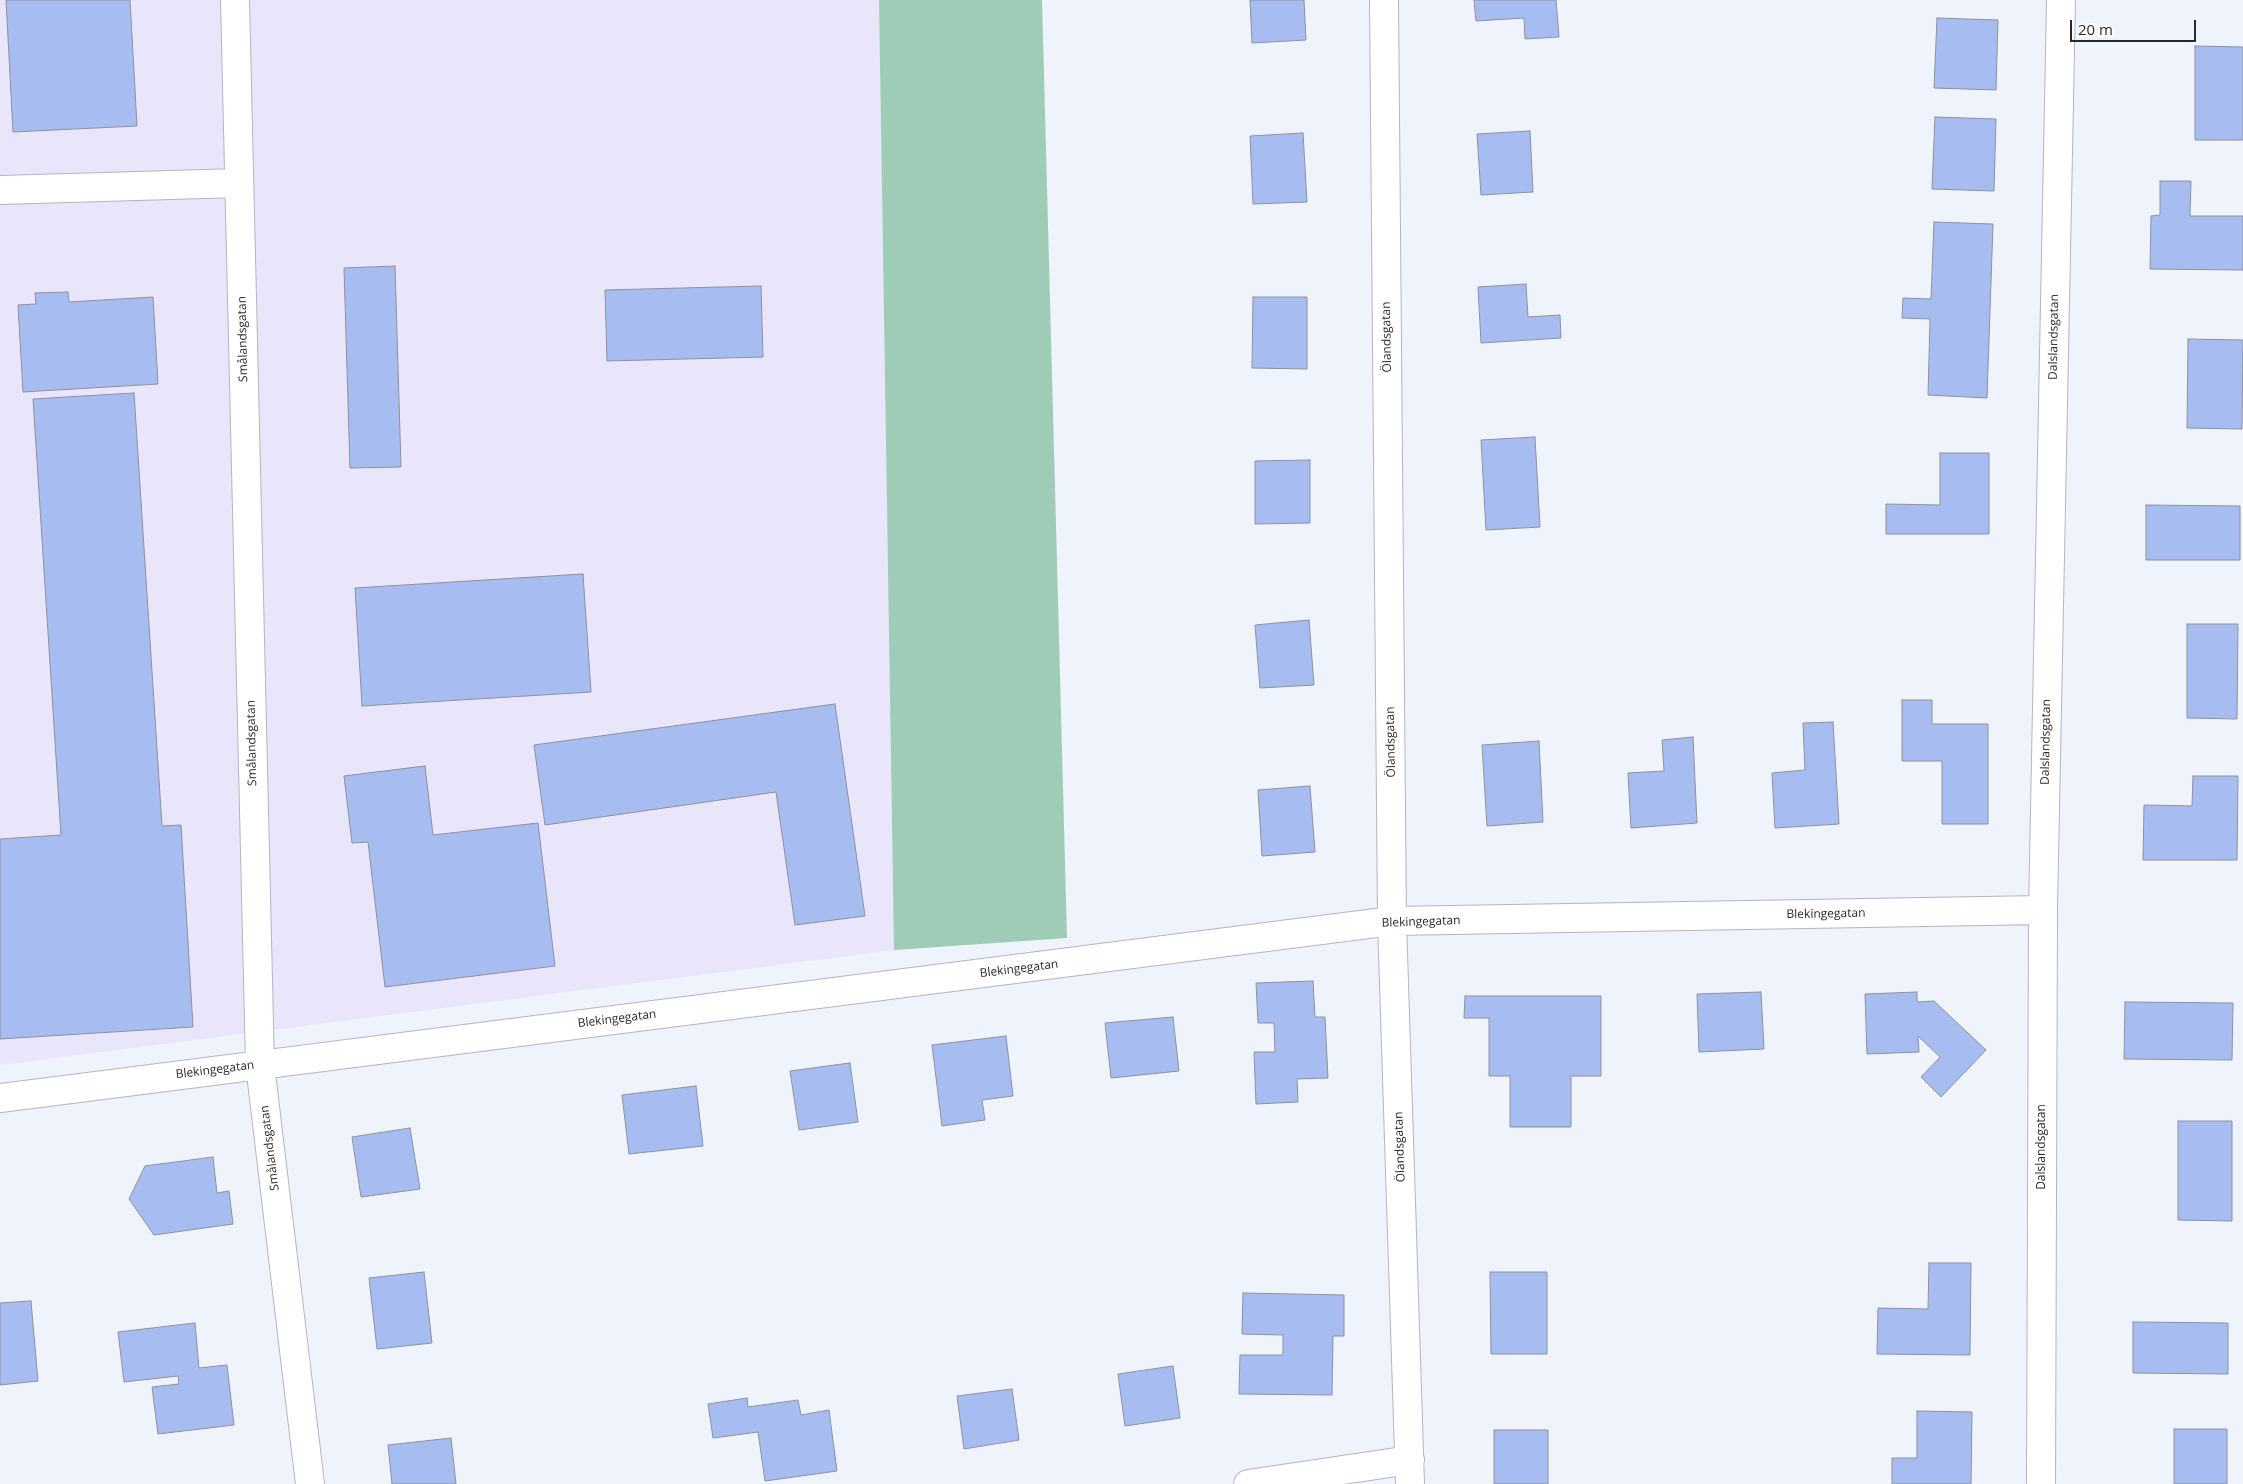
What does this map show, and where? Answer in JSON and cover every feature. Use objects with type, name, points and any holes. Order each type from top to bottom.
[{"type":"street","name":"Smålandsgatan","points":[[235,0],[260,1064],[310,1484]]},
{"type":"street","name":"Ölandsgatan","points":[[1384,0],[1392,922],[1410,1472]]},
{"type":"street","name":"Dalslandsgatan","points":[[2040,1484],[2043,910],[2060,0]]},
{"type":"street","points":[[0,190],[239,183]]},
{"type":"street","name":"Blekingegatan","points":[[0,1098],[1392,922],[2043,910]]},
{"type":"street","points":[[1248,1484],[1410,1472]]},
{"type":"shaded area","points":[[0,0],[879,0],[894,950],[0,1065]]},
{"type":"green space","points":[[879,0],[1042,0],[1067,938],[894,950]]},
{"type":"building","points":[[6,0],[130,0],[137,126],[13,132]]},
{"type":"building","points":[[1250,0],[1304,0],[1306,40],[1252,43]]},
{"type":"building","points":[[1474,0],[1556,0],[1559,37],[1525,39],[1524,18],[1476,21]]},
{"type":"building","points":[[1937,18],[1998,20],[1996,90],[1934,88]]},
{"type":"building","points":[[2195,46],[2243,47],[2243,140],[2195,140]]},
{"type":"building","points":[[1935,117],[1996,119],[1994,191],[1932,189]]},
{"type":"building","points":[[1530,131],[1533,192],[1481,195],[1477,134]]},
{"type":"building","points":[[1303,133],[1307,202],[1253,204],[1250,136]]},
{"type":"building","points":[[2160,181],[2191,181],[2190,216],[2243,216],[2243,270],[2150,269],[2151,216],[2160,215]]},
{"type":"building","points":[[1934,222],[1993,224],[1987,398],[1928,395],[1930,319],[1902,318],[1903,298],[1931,299]]},
{"type":"building","points":[[395,266],[401,467],[350,468],[344,268]]},
{"type":"building","points":[[1526,284],[1528,317],[1560,315],[1561,338],[1481,343],[1478,287]]},
{"type":"building","points":[[761,286],[763,357],[607,361],[605,290]]},
{"type":"building","points":[[68,292],[69,302],[153,297],[158,384],[23,392],[18,305],[36,304],[35,293]]},
{"type":"building","points":[[1253,297],[1307,297],[1307,369],[1252,368]]},
{"type":"building","points":[[2188,339],[2243,340],[2242,429],[2187,428]]},
{"type":"building","points":[[134,393],[162,826],[181,825],[193,1027],[0,1039],[0,839],[61,835],[33,399]]},
{"type":"building","points":[[1535,437],[1540,527],[1486,530],[1481,440]]},
{"type":"building","points":[[1940,453],[1989,453],[1989,534],[1886,534],[1886,504],[1940,505]]},
{"type":"building","points":[[1310,460],[1310,523],[1255,524],[1255,461]]},
{"type":"building","points":[[2146,505],[2240,506],[2240,560],[2146,560]]},
{"type":"building","points":[[583,574],[591,692],[362,706],[355,588]]},
{"type":"building","points":[[1309,620],[1314,685],[1260,688],[1255,625]]},
{"type":"building","points":[[2187,624],[2238,624],[2237,719],[2187,718]]},
{"type":"building","points":[[1902,700],[1932,700],[1932,724],[1988,724],[1988,824],[1942,824],[1942,761],[1902,761]]},
{"type":"building","points":[[835,704],[865,916],[795,925],[776,792],[545,825],[534,745]]},
{"type":"building","points":[[1833,722],[1839,824],[1775,828],[1772,773],[1805,770],[1803,723]]},
{"type":"building","points":[[1693,737],[1697,823],[1631,828],[1628,773],[1664,771],[1662,740]]},
{"type":"building","points":[[1539,741],[1543,822],[1487,826],[1482,745]]},
{"type":"building","points":[[425,766],[433,835],[538,823],[555,966],[385,987],[368,842],[352,843],[344,776]]},
{"type":"building","points":[[2193,776],[2238,776],[2237,860],[2143,860],[2144,805],[2192,806]]},
{"type":"building","points":[[1310,786],[1315,852],[1262,856],[1258,790]]},
{"type":"building","points":[[1313,981],[1315,1017],[1325,1017],[1328,1078],[1297,1079],[1298,1102],[1256,1104],[1254,1052],[1275,1052],[1274,1023],[1258,1023],[1256,983]]},
{"type":"building","points":[[1761,992],[1764,1049],[1699,1052],[1697,994]]},
{"type":"building","points":[[1917,992],[1917,1002],[1934,1001],[1986,1050],[1941,1097],[1921,1077],[1940,1057],[1918,1036],[1919,1052],[1867,1054],[1865,994]]},
{"type":"building","points":[[1465,996],[1601,996],[1601,1076],[1571,1076],[1571,1127],[1510,1127],[1510,1076],[1489,1076],[1489,1018],[1464,1018]]},
{"type":"building","points":[[2125,1002],[2233,1003],[2232,1060],[2124,1059]]},
{"type":"building","points":[[1173,1017],[1179,1071],[1111,1078],[1105,1023]]},
{"type":"building","points":[[1006,1036],[1013,1096],[982,1100],[985,1120],[942,1126],[932,1045]]},
{"type":"building","points":[[850,1063],[858,1122],[799,1130],[790,1071]]},
{"type":"building","points":[[696,1086],[703,1146],[629,1154],[622,1095]]},
{"type":"building","points":[[2178,1121],[2232,1121],[2232,1221],[2178,1220]]},
{"type":"building","points":[[410,1128],[420,1189],[361,1197],[352,1137]]},
{"type":"building","points":[[213,1157],[217,1193],[229,1191],[233,1224],[154,1235],[129,1199],[145,1166]]},
{"type":"building","points":[[1929,1263],[1971,1263],[1970,1355],[1877,1354],[1878,1308],[1928,1309]]},
{"type":"building","points":[[424,1272],[432,1343],[377,1349],[369,1278]]},
{"type":"building","points":[[1490,1272],[1547,1272],[1547,1354],[1491,1354]]},
{"type":"building","points":[[1243,1293],[1344,1295],[1344,1336],[1333,1336],[1332,1395],[1239,1394],[1240,1355],[1283,1355],[1283,1335],[1242,1334]]},
{"type":"building","points":[[31,1301],[38,1381],[0,1385],[0,1303]]},
{"type":"building","points":[[2133,1322],[2228,1323],[2228,1374],[2133,1373]]},
{"type":"building","points":[[195,1323],[199,1368],[227,1365],[234,1425],[158,1434],[152,1387],[179,1384],[178,1376],[124,1382],[118,1332]]},
{"type":"building","points":[[1173,1366],[1180,1418],[1125,1426],[1118,1374]]},
{"type":"building","points":[[1012,1389],[1019,1440],[964,1449],[957,1396]]},
{"type":"building","points":[[747,1398],[748,1407],[798,1400],[801,1415],[829,1410],[837,1471],[765,1481],[758,1432],[713,1438],[708,1404]]},
{"type":"building","points":[[1917,1411],[1972,1412],[1971,1484],[1892,1484],[1892,1458],[1917,1458]]},
{"type":"building","points":[[2174,1429],[2227,1429],[2227,1484],[2174,1484]]},
{"type":"building","points":[[1494,1430],[1548,1430],[1548,1484],[1494,1484]]},
{"type":"building","points":[[451,1438],[456,1484],[392,1484],[388,1445]]}]
